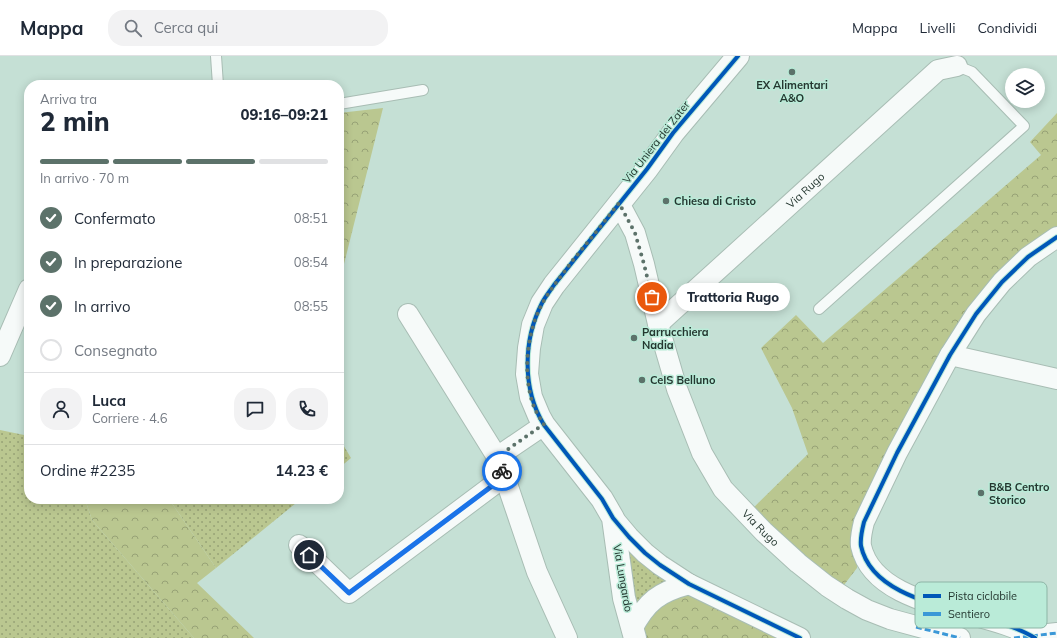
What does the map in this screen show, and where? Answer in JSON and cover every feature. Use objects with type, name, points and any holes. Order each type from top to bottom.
[{"type":"street","name":"Via Uniera dei Zater","points":[[613,518],[602,500],[544,424],[531,397],[527,374],[533,325],[542,303],[554,285],[647,168],[672,133],[738,56]]},
{"type":"street","name":"Via Rugo","points":[[658,324],[938,70],[957,66]]},
{"type":"street","name":"Via Rugo","points":[[619,203],[635,233],[658,324],[677,389],[706,460],[723,489],[764,532],[798,563],[827,586],[867,610],[890,620],[915,627]]},
{"type":"street","points":[[915,597],[888,584],[870,568],[861,545],[864,522],[897,453],[950,354],[976,314],[1002,282],[1028,257],[1057,237]]},
{"type":"street","points":[[0,356],[24,301]]},
{"type":"street","points":[[408,314],[497,457],[537,572],[567,638]]},
{"type":"street","points":[[950,354],[1057,379]]},
{"type":"street","points":[[497,457],[544,424]]},
{"type":"street","points":[[299,545],[349,593],[504,477]]},
{"type":"street","points":[[613,518],[645,553],[689,584],[794,637]]},
{"type":"street","name":"Via Lungardo","points":[[613,518],[624,598],[634,633]]},
{"type":"street","points":[[634,633],[640,614],[650,603],[671,589],[689,584]]},
{"type":"street","name":"Via Rugo","points":[[920,628],[960,638]]},
{"type":"street","points":[[1016,628],[1027,637],[1057,633]]},
{"type":"lane","points":[[216,56],[218,80]]},
{"type":"lane","points":[[819,309],[1024,126],[972,72],[957,66]]},
{"type":"lane","points":[[344,103],[423,90]]},
{"type":"green space","points":[[383,108],[344,264],[344,112]]},
{"type":"green space","points":[[1057,113],[1057,239],[1011,268],[865,498],[857,568],[834,598],[743,518],[808,454],[792,408],[761,348],[796,315],[823,343],[1041,155],[1030,142]]},
{"type":"green space","points":[[0,430],[24,435],[24,504],[87,504],[92,520],[194,638],[0,638]]},
{"type":"green space","points":[[344,446],[351,458],[344,464]]},
{"type":"green space","points":[[87,504],[172,504],[216,568],[197,583],[254,638],[194,638],[92,520]]},
{"type":"green space","points":[[172,504],[295,504],[216,568]]},
{"type":"green space","points":[[619,516],[673,580],[637,630]]},
{"type":"green space","points":[[673,580],[791,638],[639,638],[637,630]]},
{"type":"marked path","points":[[920,628],[960,638]]},
{"type":"marked path","points":[[1014,638],[1057,633]]},
{"type":"cycle path","points":[[738,56],[673,133],[647,169],[545,298],[536,317],[528,348],[529,380],[532,396],[544,425],[602,499],[613,518],[645,553],[689,584],[800,638]]},
{"type":"cycle path","points":[[915,597],[887,583],[871,567],[861,546],[864,522],[897,453],[950,355],[976,314],[1002,282],[1028,257],[1057,237]]},
{"type":"cycle path","points":[[1015,628],[1035,638]]},
{"type":"way so far","points":[[502,471],[497,457],[544,424],[531,397],[527,374],[533,325],[542,303],[554,285],[619,203],[635,233],[652,297]]},
{"type":"place","name":"EX Alimentari A&O","points":[[792,72]]},
{"type":"place","name":"Chiesa di Cristo","points":[[666,201]]},
{"type":"place","name":"Trattoria Rugo","points":[[652,297]]},
{"type":"place","name":"Parrucchiera Nadia","points":[[634,338]]},
{"type":"place","name":"CeIS Belluno","points":[[642,380]]},
{"type":"place","name":"B&B Centro Storico","points":[[981,493]]},
{"type":"route","points":[[309,555],[349,593],[504,477],[502,471]]}]
